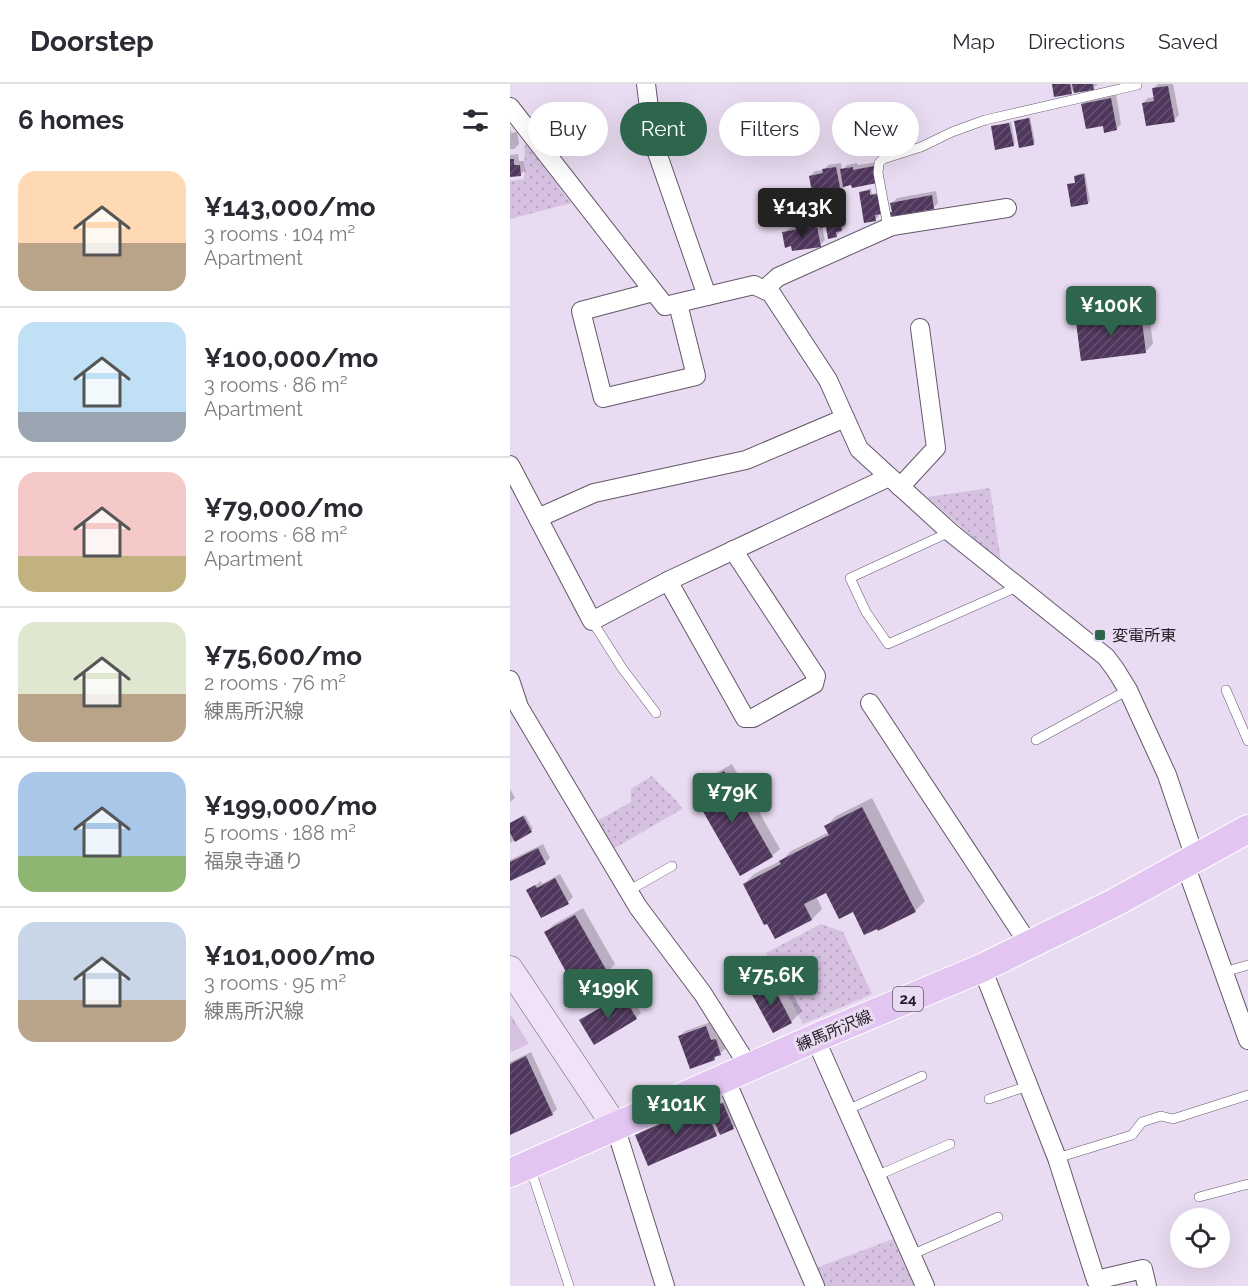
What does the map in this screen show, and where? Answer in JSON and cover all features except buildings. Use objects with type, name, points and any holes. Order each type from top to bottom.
[{"type":"main road","name":"練馬所沢線","points":[[520,1169],[815,1038],[1030,946],[1248,829]]},
{"type":"street","points":[[646,84],[653,141],[707,296]]},
{"type":"street","points":[[510,107],[665,306],[754,285],[771,293],[828,380],[859,449],[950,532],[1106,657],[1128,690],[1167,775],[1190,861],[1224,972],[1248,1040]]},
{"type":"street","points":[[765,289],[778,278],[888,227],[1007,207]]},
{"type":"street","points":[[653,292],[580,311],[603,398],[696,376],[678,304]]},
{"type":"street","points":[[510,465],[592,621],[734,550],[894,482],[936,448],[920,328]]},
{"type":"street","points":[[538,518],[594,493],[746,460],[845,418]]},
{"type":"street","points":[[668,581],[745,718],[753,718],[814,684],[816,676],[734,550]]},
{"type":"street","points":[[510,680],[519,707],[628,891],[703,994],[737,1073],[812,1285]]},
{"type":"street","points":[[870,703],[1030,946]]},
{"type":"street","points":[[982,968],[1057,1158],[1096,1280],[1143,1269],[1147,1286]]},
{"type":"street","points":[[510,969],[615,1126],[665,1286]]},
{"type":"street","points":[[815,1038],[925,1286]]},
{"type":"lane","points":[[888,227],[878,172],[879,163],[883,159],[921,147],[985,120],[1137,85]]},
{"type":"lane","points":[[950,532],[850,578],[866,612],[888,644],[1017,587]]},
{"type":"lane","points":[[592,621],[622,668],[656,713]]},
{"type":"lane","points":[[1036,740],[1128,690]]},
{"type":"lane","points":[[1226,690],[1248,741]]},
{"type":"lane","points":[[628,891],[672,866]]},
{"type":"lane","points":[[1224,972],[1248,965]]},
{"type":"lane","points":[[847,1110],[922,1076]]},
{"type":"lane","points":[[989,1099],[1028,1086]]},
{"type":"lane","points":[[1057,1158],[1132,1135],[1142,1122],[1161,1116],[1173,1119],[1248,1095]]},
{"type":"lane","points":[[876,1176],[950,1144]]},
{"type":"lane","points":[[520,1169],[569,1286]]},
{"type":"lane","points":[[1199,1197],[1248,1184]]},
{"type":"lane","points":[[911,1255],[998,1217]]},
{"type":"green space","points":[[525,141],[528,145],[528,156],[536,156],[571,203],[510,219],[510,181],[524,179]]},
{"type":"green space","points":[[990,488],[1001,562],[927,497]]},
{"type":"green space","points":[[652,776],[682,809],[613,849],[597,821],[631,802],[631,789]]},
{"type":"green space","points":[[821,924],[843,932],[872,994],[803,1024],[766,953]]},
{"type":"green space","points":[[510,1014],[529,1044],[510,1052]]},
{"type":"green space","points":[[893,1239],[914,1286],[823,1286],[816,1268]]},
{"type":"place","name":"変電所東","points":[[1100,635]]}]
